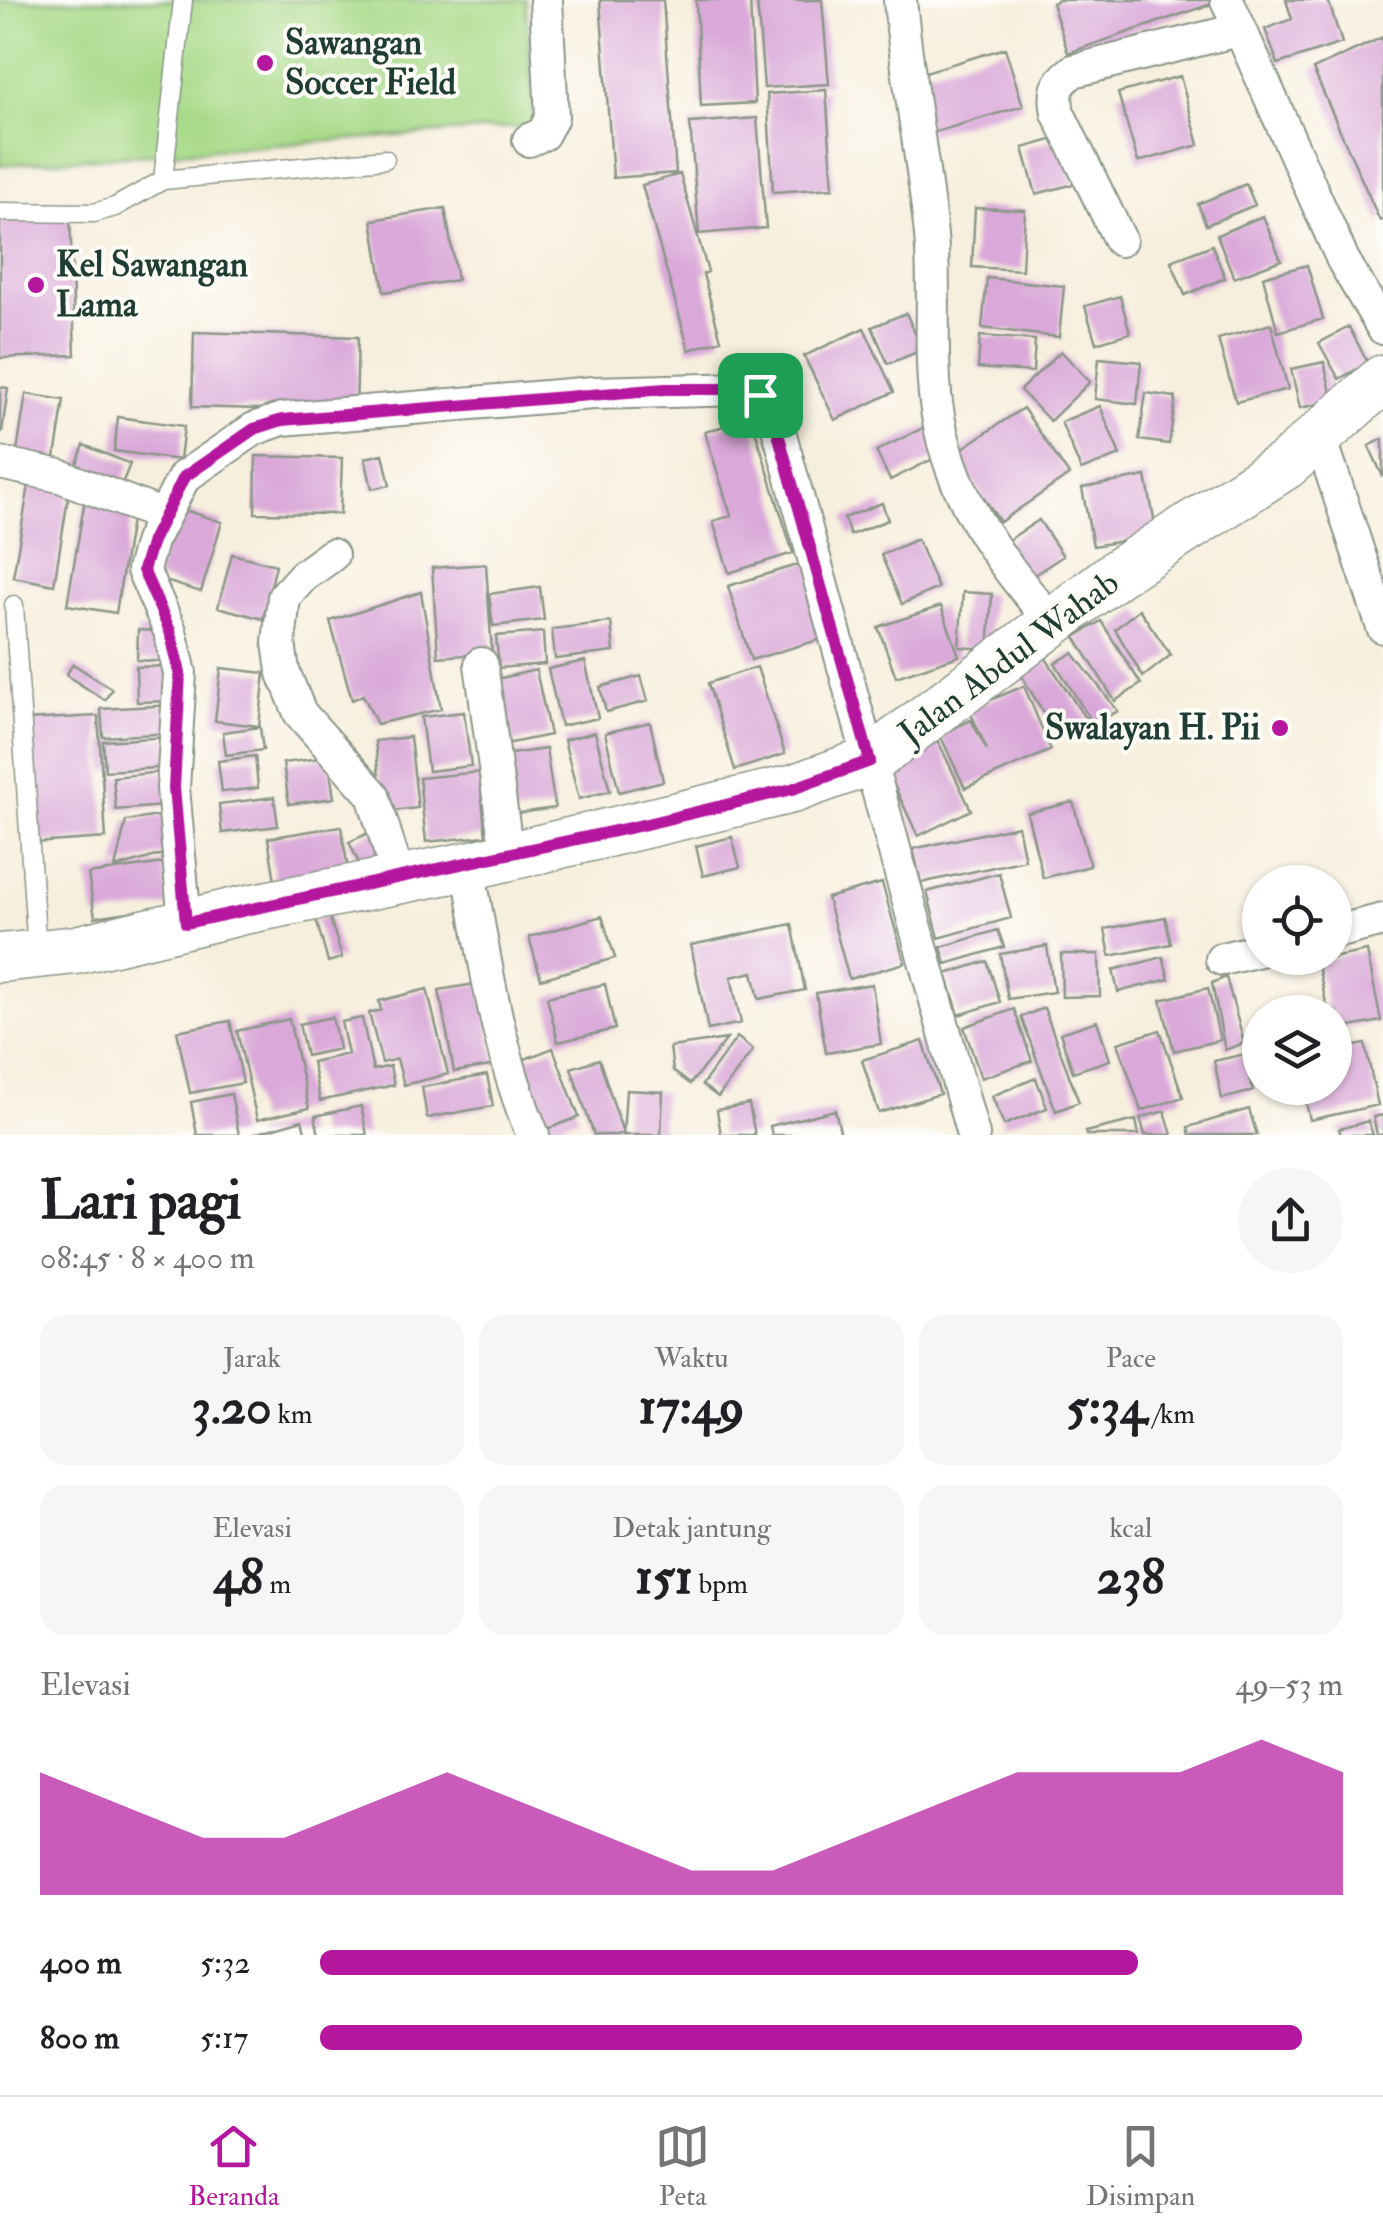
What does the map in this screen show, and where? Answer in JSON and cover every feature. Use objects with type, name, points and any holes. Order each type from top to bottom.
[{"type":"street","points":[[528,140],[543,134],[552,118],[546,0]]},
{"type":"street","points":[[900,0],[936,285],[936,402],[946,447],[956,481],[994,554],[1052,622]]},
{"type":"street","points":[[1120,240],[1058,113],[1054,94],[1059,82],[1084,68],[1233,15],[1342,260],[1383,328]]},
{"type":"street","name":"Jalan Abdul Wahab","points":[[19,958],[399,880],[483,871],[792,789],[870,761],[1116,574],[1258,485],[1383,379]]},
{"type":"street","points":[[186,923],[174,788],[180,673],[170,631],[143,570],[184,477],[254,429],[282,420],[594,393],[745,389],[760,395],[776,420],[973,1135]]},
{"type":"street","points":[[1319,434],[1383,628]]},
{"type":"street","points":[[0,463],[60,476],[164,516]]},
{"type":"street","points":[[332,556],[303,576],[284,598],[279,643],[283,671],[300,713],[372,795],[399,880]]},
{"type":"street","points":[[481,664],[480,932],[511,1069],[533,1135]]},
{"type":"street","points":[[1352,928],[1383,920]]},
{"type":"street","points":[[1222,959],[1242,954]]},
{"type":"lane","points":[[163,180],[183,0]]},
{"type":"lane","points":[[0,212],[94,212],[114,207],[163,180],[386,159]]},
{"type":"lane","points":[[14,605],[19,958]]},
{"type":"green space","name":"Sawangan Soccer Field","points":[[0,0],[526,0],[534,126],[0,165]]},
{"type":"building","points":[[600,0],[663,0],[676,173],[613,178]]},
{"type":"building","points":[[696,0],[750,0],[755,103],[701,106]]},
{"type":"building","points":[[757,0],[822,0],[829,84],[764,88]]},
{"type":"building","points":[[1286,0],[1328,0],[1342,43],[1278,64],[1265,29],[1292,19]]},
{"type":"building","points":[[1220,1],[1068,53],[1052,3]]},
{"type":"building","points":[[1383,37],[1383,220],[1380,221],[1313,69]]},
{"type":"building","points":[[1005,48],[1023,106],[929,134],[912,76]]},
{"type":"building","points":[[1180,76],[1199,145],[1138,162],[1118,93]]},
{"type":"building","points":[[826,90],[833,188],[773,192],[767,94]]},
{"type":"building","points":[[757,118],[766,228],[699,234],[690,123]]},
{"type":"building","points":[[1062,137],[1074,184],[1036,194],[1023,148]]},
{"type":"building","points":[[680,174],[708,272],[703,274],[721,340],[689,350],[642,185]]},
{"type":"building","points":[[1246,184],[1255,205],[1206,225],[1198,204]]},
{"type":"building","points":[[445,208],[457,280],[384,292],[372,220]]},
{"type":"building","points":[[975,208],[1025,210],[1022,270],[972,267]]},
{"type":"building","name":"Kel Sawangan Lama","points":[[70,214],[75,355],[0,358],[0,215]]},
{"type":"building","points":[[1263,216],[1281,260],[1234,278],[1217,235]]},
{"type":"building","points":[[1212,245],[1225,278],[1185,295],[1171,261]]},
{"type":"building","points":[[1307,265],[1323,319],[1278,332],[1263,277]]},
{"type":"building","points":[[987,278],[1064,286],[1059,337],[982,328]]},
{"type":"building","points":[[1120,296],[1130,333],[1096,343],[1085,306]]},
{"type":"building","points":[[906,313],[922,350],[888,364],[872,327]]},
{"type":"building","points":[[1271,324],[1288,389],[1236,402],[1218,339]]},
{"type":"building","points":[[1349,327],[1368,363],[1339,379],[1319,343]]},
{"type":"building","points":[[864,328],[894,392],[835,420],[804,356]]},
{"type":"building","points":[[194,332],[358,337],[356,412],[192,407]]},
{"type":"building","points":[[980,336],[1035,340],[1033,372],[978,368]]},
{"type":"building","points":[[1061,351],[1090,382],[1050,421],[1020,390]]},
{"type":"building","points":[[1099,358],[1141,362],[1137,404],[1095,399]]},
{"type":"building","points":[[1324,362],[1333,401],[1300,408],[1291,369]]},
{"type":"building","points":[[0,387],[8,388],[2,432],[0,432]]},
{"type":"building","points":[[1146,393],[1176,397],[1169,444],[1139,440]]},
{"type":"building","points":[[26,394],[64,400],[54,464],[16,458]]},
{"type":"building","points":[[1100,406],[1120,455],[1081,470],[1061,422]]},
{"type":"building","points":[[1023,408],[1069,475],[1000,522],[954,454]]},
{"type":"building","points":[[118,417],[184,426],[180,460],[114,451]]},
{"type":"building","points":[[751,417],[793,553],[729,573],[713,521],[731,516],[705,432]]},
{"type":"building","points":[[927,426],[941,455],[890,480],[876,451]]},
{"type":"building","points":[[1383,439],[1383,477],[1369,446]]},
{"type":"building","points":[[84,445],[130,464],[120,489],[74,471]]},
{"type":"building","points":[[383,454],[390,485],[372,489],[365,458]]},
{"type":"building","points":[[256,456],[342,458],[340,514],[255,513]]},
{"type":"building","points":[[1146,476],[1157,535],[1093,546],[1082,488]]},
{"type":"building","points":[[29,485],[69,492],[54,585],[13,577]]},
{"type":"building","points":[[85,499],[133,507],[116,613],[67,605]]},
{"type":"building","points":[[882,503],[888,520],[850,535],[844,518]]},
{"type":"building","points":[[175,507],[222,522],[201,592],[155,578]]},
{"type":"building","points":[[1039,520],[1063,556],[1028,579],[1004,543]]},
{"type":"building","points":[[917,539],[938,588],[902,604],[881,555]]},
{"type":"building","points":[[232,554],[276,565],[263,619],[218,607]]},
{"type":"building","points":[[810,561],[832,636],[751,660],[728,586]]},
{"type":"building","points":[[486,564],[492,653],[438,657],[432,568]]},
{"type":"building","points":[[540,587],[544,620],[493,626],[489,594]]},
{"type":"building","points":[[421,592],[441,709],[377,724],[363,695],[352,700],[330,621]]},
{"type":"building","points":[[963,592],[992,594],[988,649],[959,647]]},
{"type":"building","points":[[941,606],[959,656],[896,677],[878,627]]},
{"type":"building","points":[[1139,609],[1171,655],[1143,677],[1115,629]]},
{"type":"building","points":[[1101,621],[1141,684],[1115,701],[1075,637]]},
{"type":"building","points":[[611,622],[614,652],[555,659],[552,629]]},
{"type":"building","points":[[138,630],[171,632],[169,662],[137,660]]},
{"type":"building","points":[[543,632],[545,664],[499,668],[496,636]]},
{"type":"building","points":[[1073,653],[1118,711],[1093,724],[1055,663]]},
{"type":"building","points":[[1045,657],[1089,724],[1059,739],[1017,668]]},
{"type":"building","points":[[585,661],[598,718],[561,726],[548,669]]},
{"type":"building","points":[[73,664],[112,689],[105,700],[66,675]]},
{"type":"building","points":[[170,666],[171,701],[137,702],[136,667]]},
{"type":"building","points":[[757,667],[785,754],[735,770],[708,683]]},
{"type":"building","points":[[221,668],[265,673],[259,726],[215,721]]},
{"type":"building","points":[[536,670],[550,735],[506,744],[492,680]]},
{"type":"building","points":[[641,676],[648,701],[606,712],[600,687]]},
{"type":"building","points":[[1024,686],[1051,750],[965,788],[940,735],[971,720],[987,750],[969,709]]},
{"type":"building","points":[[172,705],[173,733],[103,737],[101,709]]},
{"type":"building","points":[[464,712],[471,766],[428,771],[421,717]]},
{"type":"building","points":[[98,716],[106,838],[34,843],[25,720]]},
{"type":"building","points":[[650,722],[663,781],[619,792],[605,733]]},
{"type":"building","points":[[260,727],[263,750],[226,755],[223,732]]},
{"type":"building","points":[[595,732],[610,791],[579,799],[564,740]]},
{"type":"building","points":[[169,737],[172,767],[105,771],[103,741]]},
{"type":"building","points":[[410,737],[418,808],[383,812],[375,741]]},
{"type":"building","points":[[938,741],[971,810],[918,836],[885,766]]},
{"type":"building","points":[[546,749],[555,808],[512,814],[503,755]]},
{"type":"building","points":[[255,756],[258,788],[222,792],[218,761]]},
{"type":"building","points":[[328,757],[334,798],[289,804],[283,763]]},
{"type":"building","points":[[170,771],[174,805],[116,810],[113,777]]},
{"type":"building","points":[[479,772],[486,836],[426,842],[419,778]]},
{"type":"building","points":[[274,797],[278,826],[222,833],[219,804]]},
{"type":"building","points":[[1073,802],[1090,866],[1043,878],[1027,813]]},
{"type":"building","points":[[165,815],[170,852],[115,868],[126,821]]},
{"type":"building","points":[[341,826],[349,875],[276,887],[268,838]]},
{"type":"building","points":[[1018,826],[1025,860],[921,883],[913,849]]},
{"type":"building","points":[[377,829],[392,861],[364,874],[349,842]]},
{"type":"building","points":[[732,837],[740,867],[703,876],[696,846]]},
{"type":"building","points":[[163,863],[169,906],[95,917],[88,874]]},
{"type":"building","points":[[999,873],[1011,918],[939,938],[927,892]]},
{"type":"building","points":[[882,883],[905,963],[849,979],[827,898]]},
{"type":"building","points":[[329,915],[342,958],[328,962],[316,919]]},
{"type":"building","points":[[602,916],[615,958],[541,979],[529,937]]},
{"type":"building","points":[[1165,917],[1171,944],[1110,956],[1105,929]]},
{"type":"building","points":[[792,924],[805,990],[759,999],[753,972],[731,977],[741,1023],[708,1030],[691,945]]},
{"type":"building","points":[[998,930],[1004,947],[946,964],[941,947]]},
{"type":"building","points":[[1047,946],[1054,992],[1008,999],[1000,954]]},
{"type":"building","points":[[1367,951],[1381,1021],[1352,1027],[1352,995],[1324,995],[1320,975],[1352,975],[1352,954]]},
{"type":"building","points":[[1061,954],[1099,954],[1100,996],[1062,997]]},
{"type":"building","points":[[1163,957],[1169,979],[1118,992],[1113,970]]},
{"type":"building","points":[[987,961],[1000,1002],[959,1015],[946,974]]},
{"type":"building","points":[[1226,977],[1242,1036],[1242,1044],[1225,1050],[1212,983]]},
{"type":"building","points":[[481,983],[496,1065],[454,1072],[439,990]]},
{"type":"building","points":[[605,984],[615,1029],[558,1042],[547,997]]},
{"type":"building","points":[[872,984],[881,1044],[826,1053],[816,993]]},
{"type":"building","points":[[1208,988],[1220,1040],[1174,1051],[1161,1000]]},
{"type":"building","points":[[427,989],[448,1074],[404,1085],[397,1059],[382,1063],[369,1013],[381,1010],[379,1001]]},
{"type":"building","points":[[1044,1008],[1079,1102],[1056,1111],[1021,1017]]},
{"type":"building","points":[[1014,1009],[1032,1061],[981,1078],[964,1027]]},
{"type":"building","points":[[332,1017],[339,1049],[306,1056],[299,1024]]},
{"type":"building","points":[[362,1018],[373,1070],[390,1066],[394,1085],[320,1101],[312,1062],[348,1054],[341,1022]]},
{"type":"building","points":[[289,1019],[309,1108],[257,1120],[237,1031]]},
{"type":"building","points":[[230,1021],[243,1083],[190,1093],[177,1031]]},
{"type":"building","points":[[1097,1021],[1110,1060],[1073,1072],[1060,1033]]},
{"type":"building","points":[[1160,1030],[1183,1097],[1141,1111],[1118,1043]]},
{"type":"building","points":[[737,1037],[753,1050],[718,1097],[702,1085]]},
{"type":"building","points":[[727,1039],[690,1084],[673,1071],[670,1047]]},
{"type":"building","points":[[923,1041],[940,1094],[879,1113],[862,1060]]},
{"type":"building","points":[[1365,1044],[1378,1105],[1310,1120],[1307,1105],[1352,1105],[1352,1047]]},
{"type":"building","points":[[553,1048],[579,1117],[539,1132],[512,1064]]},
{"type":"building","points":[[1242,1055],[1242,1094],[1222,1099],[1214,1061]]},
{"type":"building","points":[[599,1059],[623,1133],[616,1135],[594,1135],[571,1068]]},
{"type":"building","points":[[487,1075],[493,1106],[427,1118],[422,1087]]},
{"type":"building","points":[[1036,1078],[1047,1108],[1004,1125],[992,1096]]},
{"type":"building","points":[[626,1090],[663,1092],[661,1135],[623,1135]]},
{"type":"building","points":[[231,1094],[239,1135],[197,1135],[191,1102]]},
{"type":"building","points":[[749,1104],[755,1135],[721,1135],[717,1110]]},
{"type":"building","points":[[361,1106],[367,1135],[319,1135],[315,1116]]},
{"type":"building","points":[[1249,1109],[1257,1135],[1190,1135],[1188,1127]]},
{"type":"building","points":[[835,1110],[841,1135],[772,1135],[770,1126]]},
{"type":"building","points":[[1165,1111],[1172,1135],[1145,1135],[1140,1118]]},
{"type":"building","points":[[1383,1115],[1383,1135],[1377,1135],[1373,1117]]},
{"type":"building","points":[[302,1120],[306,1135],[254,1135],[254,1134]]},
{"type":"building","points":[[1136,1120],[1139,1135],[1085,1132]]},
{"type":"building","points":[[1368,1121],[1373,1135],[1341,1135],[1339,1129]]},
{"type":"place","name":"Sawangan Soccer Field","points":[[265,63]]},
{"type":"place","name":"Kel Sawangan Lama","points":[[36,285]]},
{"type":"place","name":"Swalayan H. Pii","points":[[1280,728]]},
{"type":"route","points":[[665,389],[745,389],[760,395],[770,405],[776,420],[850,675],[870,761],[792,789],[638,826],[468,866],[186,923],[174,788],[178,651],[143,570],[152,541],[184,477],[254,429],[306,416],[665,389]]}]
